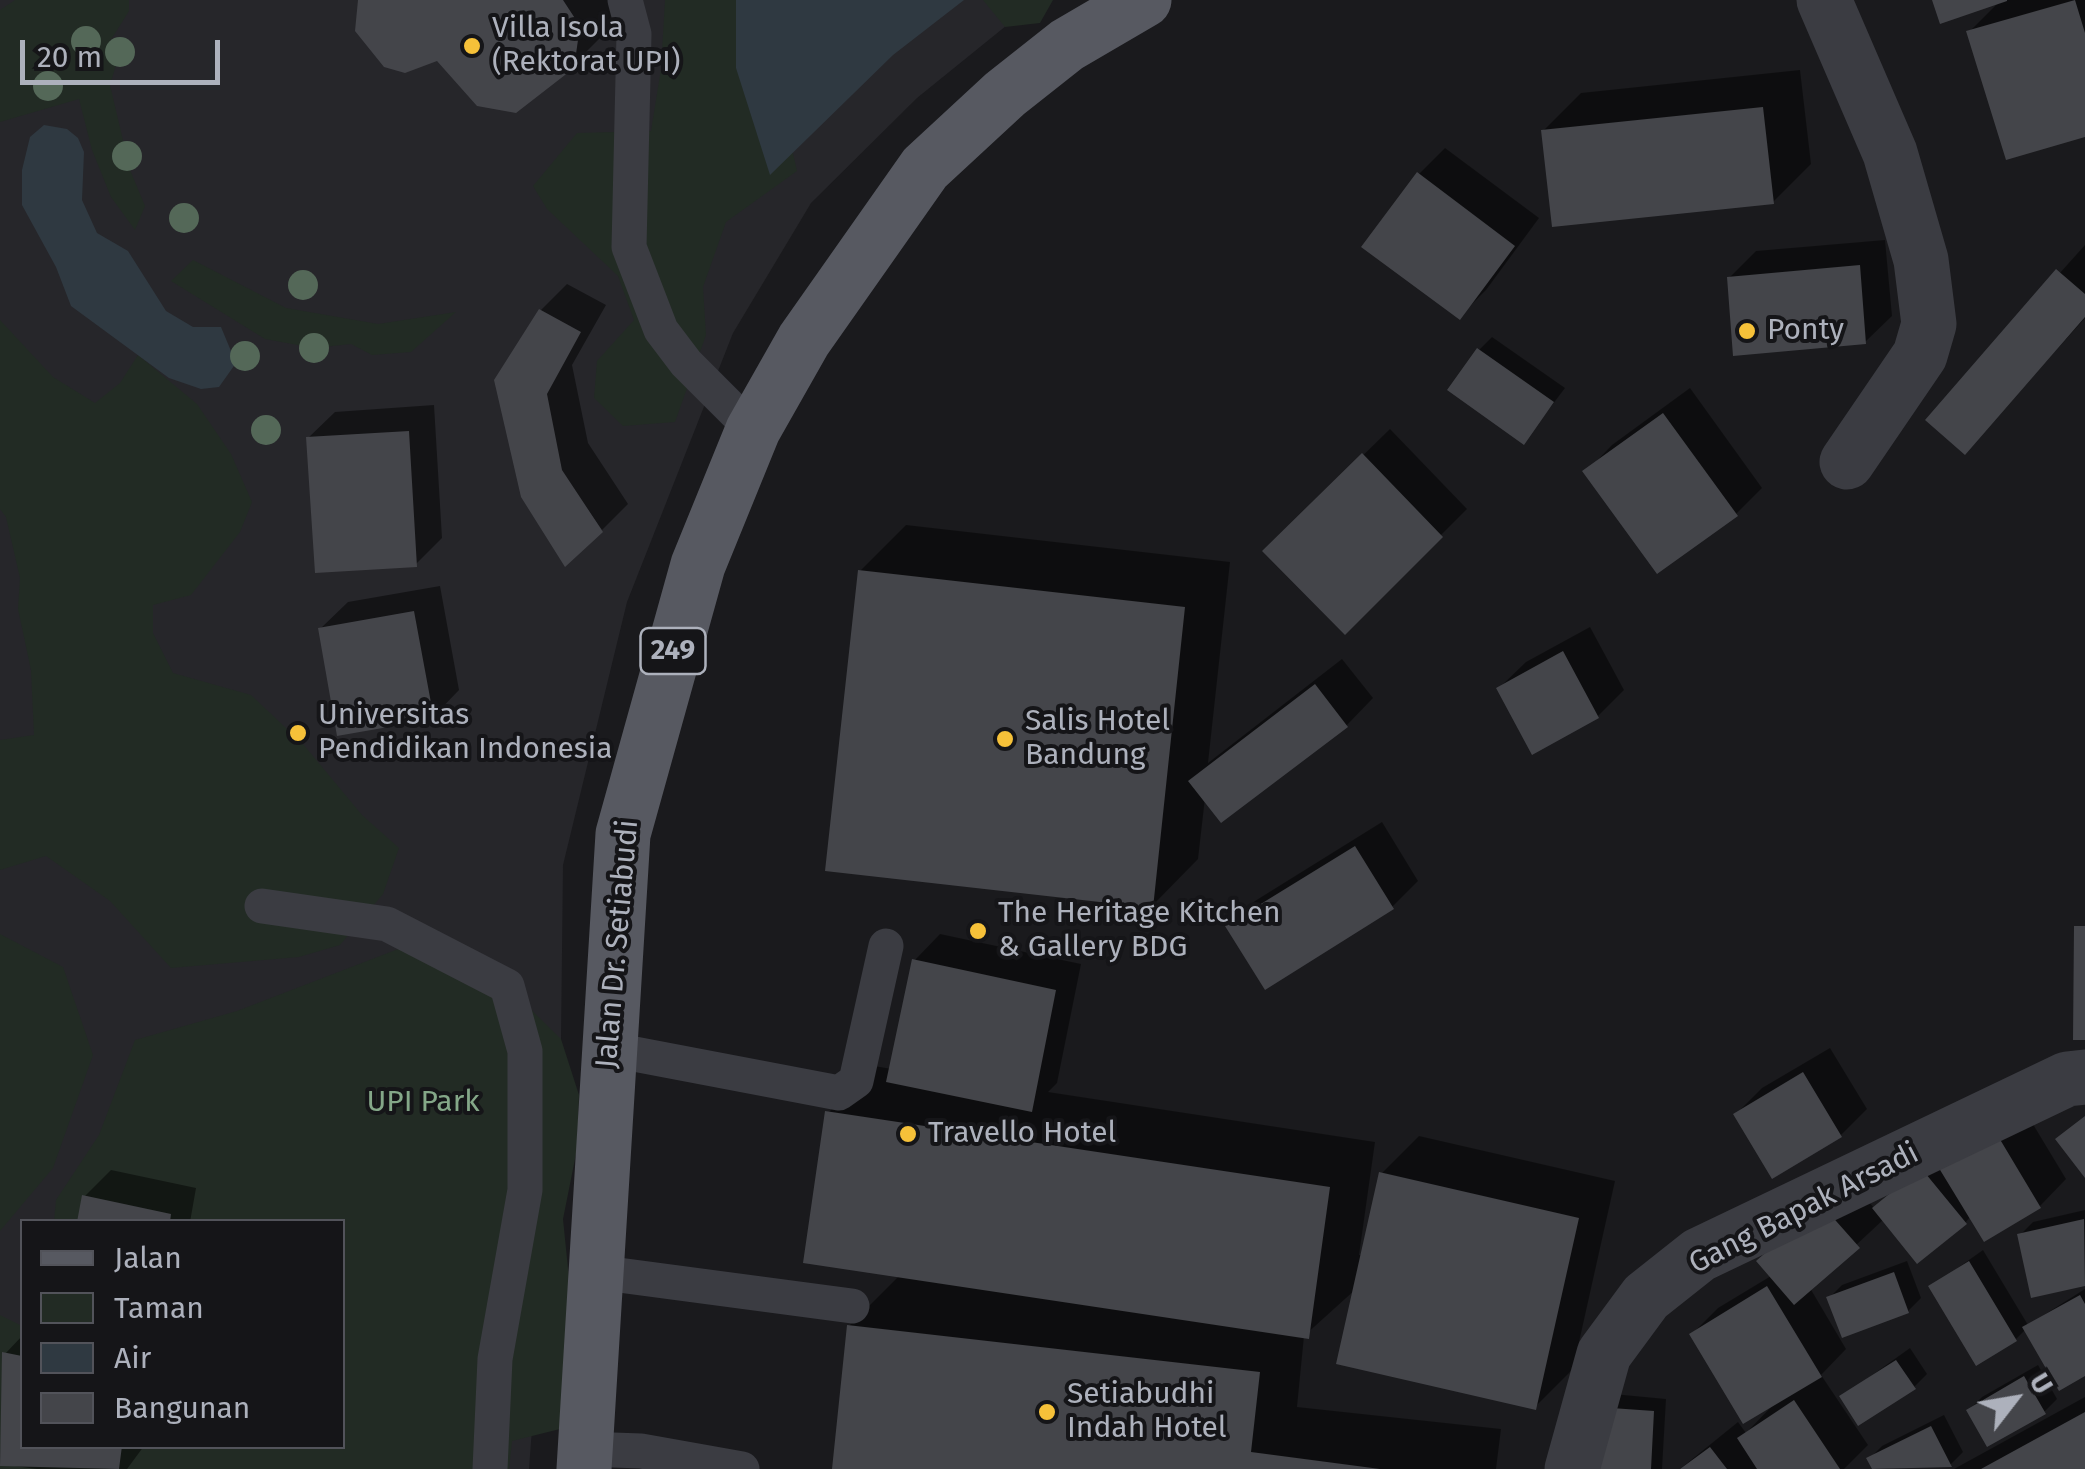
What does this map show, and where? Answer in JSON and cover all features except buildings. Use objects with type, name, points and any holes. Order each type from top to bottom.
[{"type":"main road","name":"Jalan Dr. Setiabudi","points":[[585,1459],[623,834],[698,566],[753,430],[851,268],[925,168],[1006,94],[1068,45],[1144,0]]},
{"type":"street","points":[[1824,0],[1890,153],[1921,260],[1928,324],[1920,354],[1847,462]]},
{"type":"street","name":"Gang Bapak Arsadi","points":[[1572,1469],[1604,1354],[1646,1297],[1699,1255],[2067,1079],[2085,1077]]},
{"type":"lane","points":[[625,0],[634,34],[629,247],[661,330],[686,363],[753,430]]},
{"type":"lane","points":[[262,906],[388,924],[507,986],[525,1051],[525,1190],[495,1359],[490,1469]]},
{"type":"lane","points":[[608,1049],[839,1093],[856,1081],[886,946]]},
{"type":"lane","points":[[596,1272],[852,1306]]},
{"type":"lane","points":[[585,1459],[641,1451],[742,1469]]},
{"type":"shaded area","name":"Universitas Pendidikan Indonesia","points":[[0,0],[1038,0],[917,98],[811,203],[733,333],[627,602],[563,865],[561,1039],[529,1469],[0,1469]]},
{"type":"green space","points":[[15,0],[129,0],[129,11],[109,43],[120,52],[110,85],[130,170],[145,206],[135,230],[111,197],[92,150],[79,99],[0,122],[0,10]]},
{"type":"green space","points":[[665,0],[779,0],[777,83],[797,171],[726,222],[703,287],[706,335],[675,422],[623,426],[594,398],[597,361],[634,320],[618,276],[547,209],[533,186],[577,133],[651,131],[661,69]]},
{"type":"green space","points":[[983,0],[1053,0],[1040,23],[1005,27]]},
{"type":"green space","points":[[193,260],[286,308],[378,324],[456,312],[411,352],[372,355],[351,344],[314,348],[265,339],[171,281]]},
{"type":"green space","points":[[0,320],[53,377],[95,403],[120,383],[138,355],[197,404],[231,454],[252,502],[240,532],[191,595],[153,605],[153,633],[173,673],[251,695],[303,744],[362,815],[399,848],[383,894],[340,945],[299,957],[171,968],[110,901],[46,856],[0,870],[0,740],[34,735],[31,670],[18,609],[20,578],[6,517],[0,509]]},
{"type":"green space","points":[[0,934],[63,967],[93,1055],[53,1168],[0,1231]]},
{"type":"green space","name":"UPI Park","points":[[419,941],[507,986],[561,1039],[579,1095],[577,1149],[563,1219],[570,1288],[564,1428],[512,1441],[509,1469],[0,1469],[0,1315],[20,1325],[20,1449],[345,1449],[345,1219],[54,1219],[56,1200],[99,1135],[135,1040],[237,1011]]},
{"type":"water","points":[[736,0],[964,0],[893,55],[770,175],[736,68]]},
{"type":"water","points":[[44,125],[67,129],[78,138],[84,152],[82,200],[97,233],[128,251],[166,311],[193,327],[221,327],[236,363],[219,387],[201,389],[169,378],[71,306],[56,267],[22,205],[22,170],[30,137]]},
{"type":"place","name":"Villa Isola (Rektorat UPI)","points":[[472,46]]},
{"type":"place","name":"Ponty","points":[[1747,331]]},
{"type":"place","name":"Universitas Pendidikan Indonesia","points":[[298,733]]},
{"type":"place","name":"Salis Hotel Bandung","points":[[1005,739]]},
{"type":"place","name":"The Heritage Kitchen & Gallery BDG","points":[[978,931]]},
{"type":"place","name":"Travello Hotel","points":[[908,1134]]},
{"type":"place","name":"Setiabudhi Indah Hotel","points":[[1047,1412]]}]
